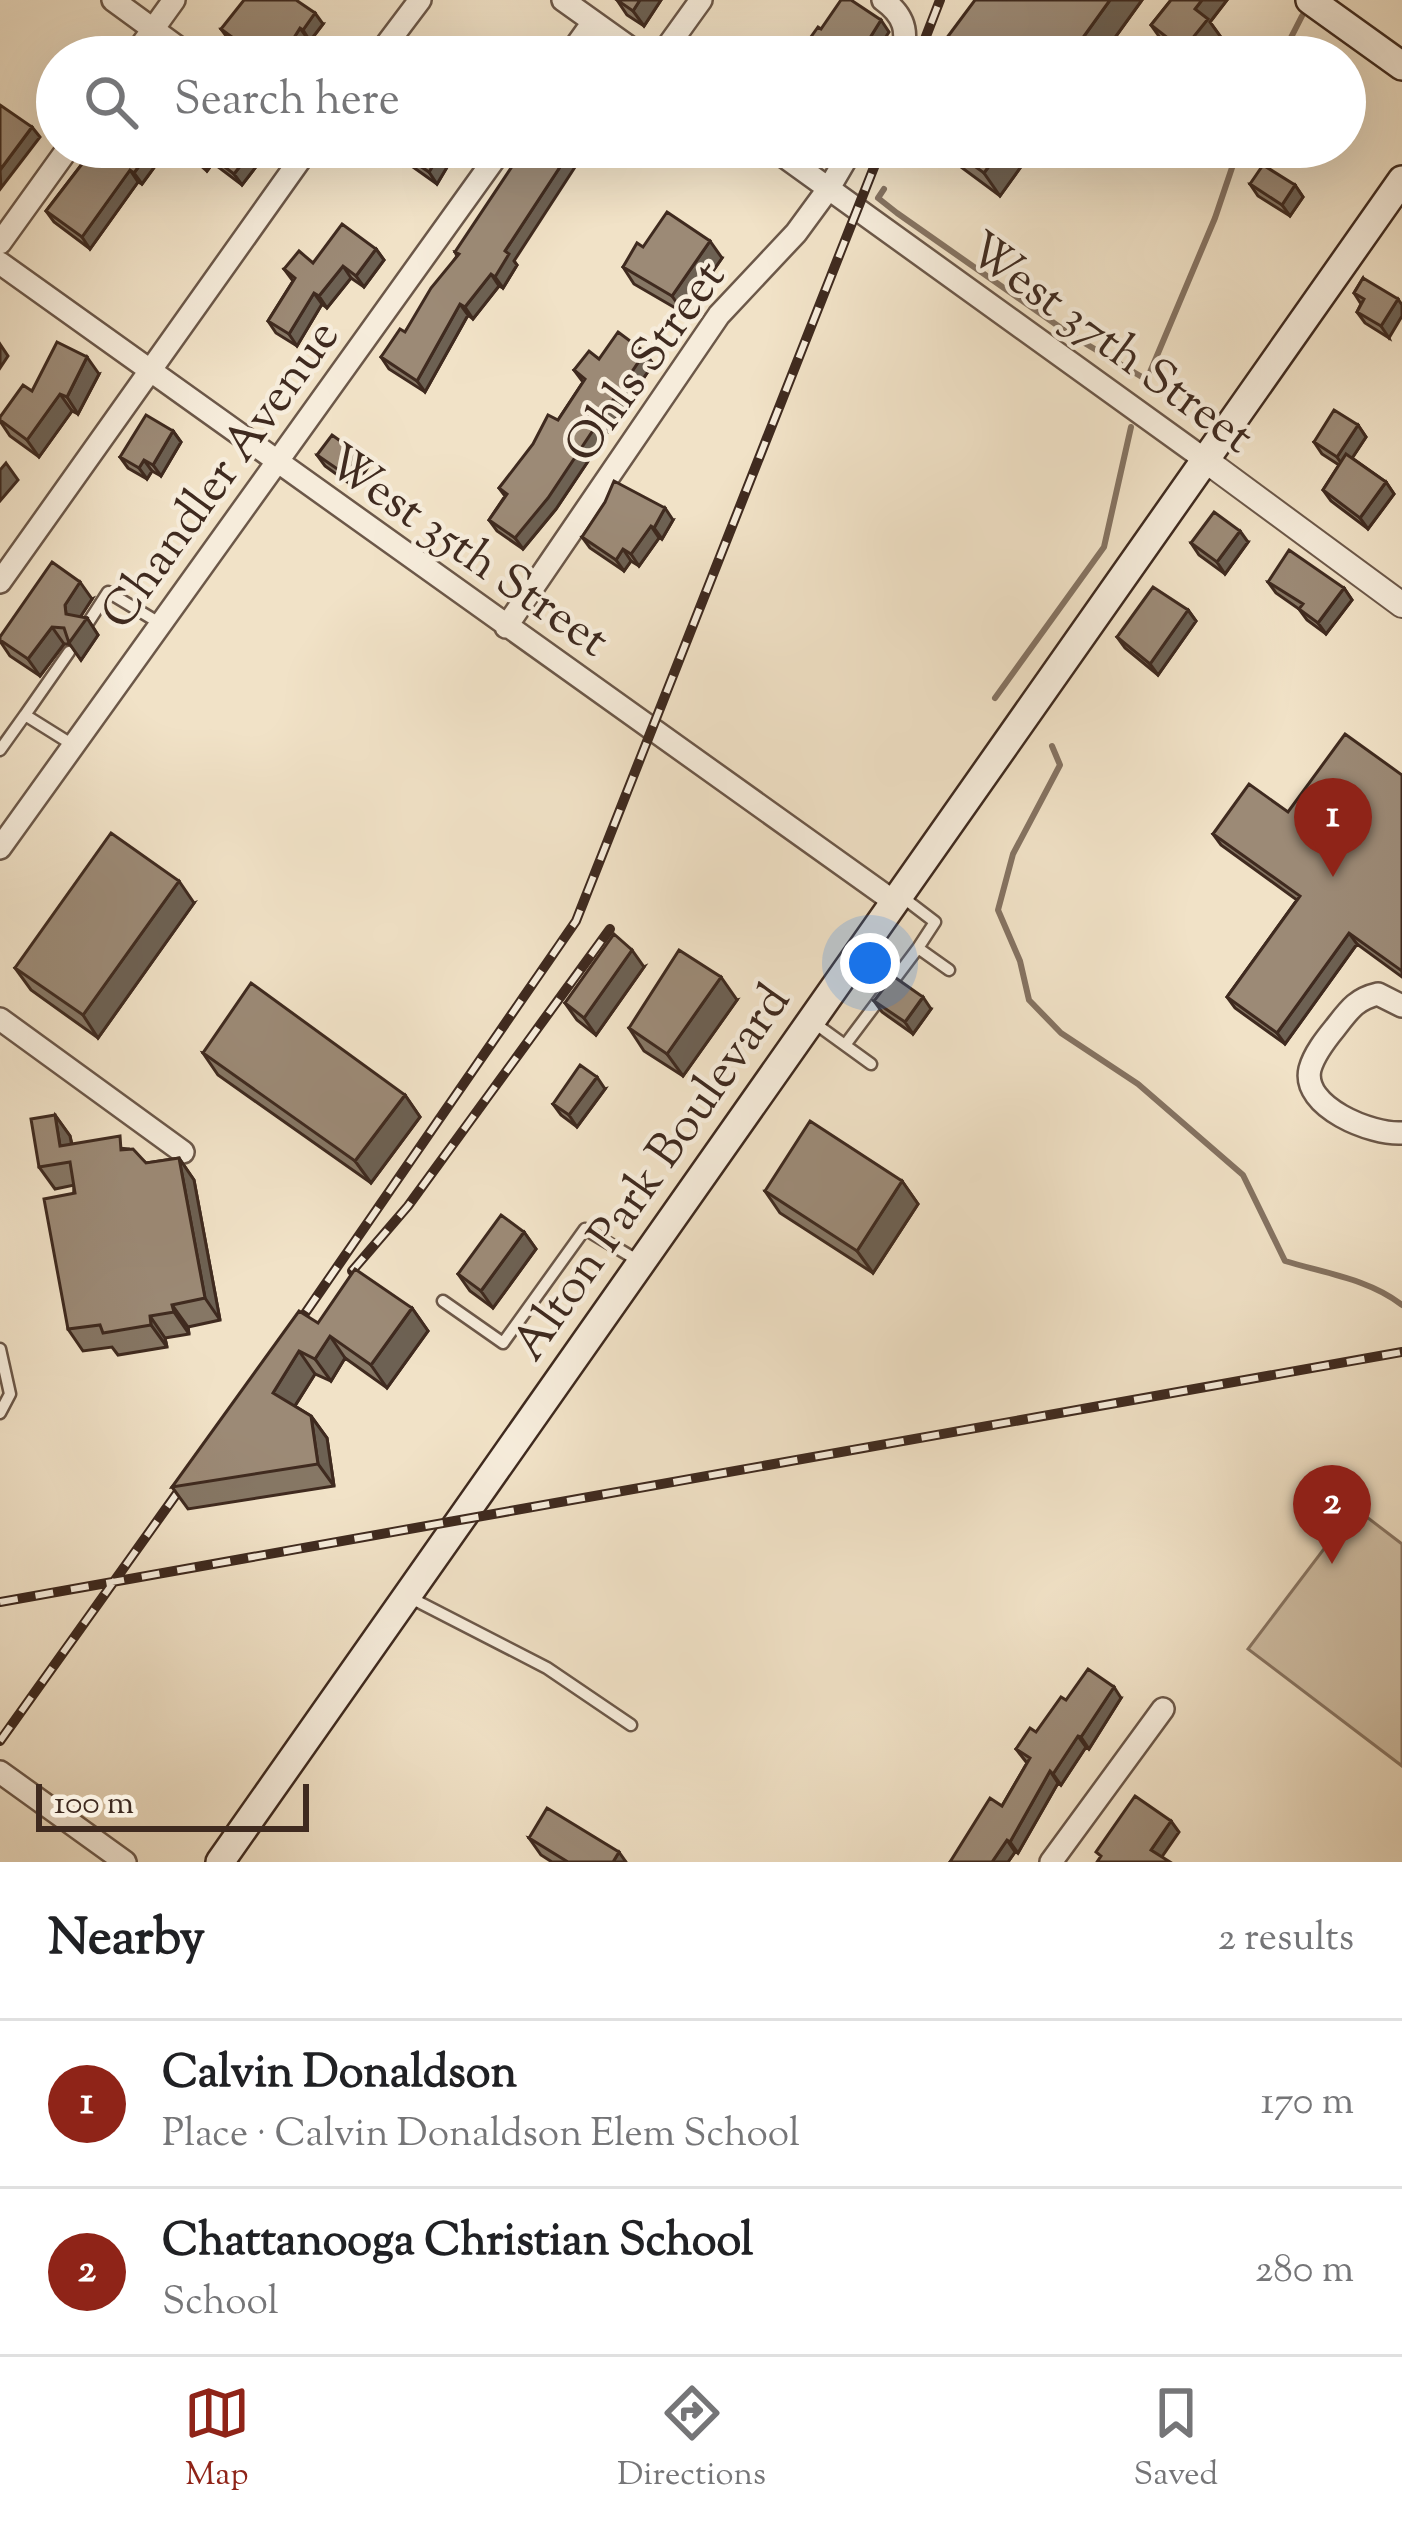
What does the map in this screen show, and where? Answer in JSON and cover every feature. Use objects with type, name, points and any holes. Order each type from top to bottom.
[{"type":"main road","points":[[1310,0],[1360,36]]},
{"type":"main road","points":[[1366,40],[1402,66]]},
{"type":"main road","name":"Alton Park Boulevard","points":[[220,1862],[1402,180]]},
{"type":"street","points":[[112,0],[162,36]]},
{"type":"street","points":[[148,36],[174,0]]},
{"type":"street","points":[[393,36],[421,0]]},
{"type":"street","points":[[562,0],[613,36]]},
{"type":"street","points":[[675,36],[701,0]]},
{"type":"street","points":[[583,36],[593,22]]},
{"type":"street","points":[[0,243],[54,168]]},
{"type":"street","points":[[4,567],[294,168]]},
{"type":"street","name":"Chandler Avenue","points":[[0,848],[488,168]]},
{"type":"street","name":"West 37th Street","points":[[801,168],[1402,605]]},
{"type":"street","name":"Ohls Street","points":[[506,627],[719,315],[796,232],[841,168]]},
{"type":"street","name":"West 35th Street","points":[[0,263],[506,627],[896,897]]},
{"type":"street","points":[[1402,1006],[1378,994],[1358,999],[1324,1042],[1309,1071],[1313,1091],[1335,1111],[1360,1127],[1383,1134],[1402,1133]]},
{"type":"street","points":[[0,1019],[183,1152]]},
{"type":"street","points":[[1051,1862],[1163,1709]]},
{"type":"street","points":[[0,1772],[125,1862]]},
{"type":"lane","points":[[86,626],[108,592],[160,624]]},
{"type":"lane","points":[[0,750],[68,652]]},
{"type":"lane","points":[[25,715],[74,746]]},
{"type":"lane","points":[[845,1045],[935,922],[896,897]]},
{"type":"lane","points":[[918,948],[949,970]]},
{"type":"lane","points":[[811,1020],[871,1064]]},
{"type":"lane","points":[[442,1301],[503,1343],[586,1229],[640,1262]]},
{"type":"lane","points":[[0,1349],[10,1394],[0,1413]]},
{"type":"lane","points":[[406,1596],[547,1668],[631,1725]]},
{"type":"shaded area","points":[[1355,1508],[1402,1544],[1402,1766],[1248,1649]]},
{"type":"building","points":[[244,0],[296,0],[315,13],[295,36],[230,36],[221,29]]},
{"type":"building","points":[[617,0],[640,0],[633,11]]},
{"type":"building","points":[[841,0],[851,0],[881,20],[871,36],[812,36]]},
{"type":"building","points":[[975,0],[1110,0],[1084,36],[948,36]]},
{"type":"building","points":[[1171,0],[1202,0],[1195,9],[1208,19],[1194,36],[1165,36],[1151,25]]},
{"type":"building","points":[[0,105],[32,127],[0,170]]},
{"type":"building","points":[[79,168],[138,168],[134,173],[130,170],[82,237],[46,211]]},
{"type":"building","points":[[511,168],[559,168],[505,251],[509,254],[495,277],[491,274],[465,307],[460,304],[417,381],[381,357],[400,329],[405,332],[431,288],[459,254],[455,252]]},
{"type":"building","points":[[1261,168],[1268,168],[1295,185],[1282,205],[1250,184]]},
{"type":"building","points":[[667,212],[710,241],[672,296],[623,267],[637,243],[643,247]]},
{"type":"building","points":[[342,224],[376,249],[356,276],[343,266],[319,296],[314,293],[289,334],[268,321],[295,278],[284,269],[299,251],[313,263]]},
{"type":"building","points":[[1363,278],[1398,299],[1381,326],[1357,312],[1364,299],[1354,293]]},
{"type":"building","points":[[618,332],[645,352],[548,498],[515,538],[489,520],[507,494],[499,488],[533,444],[548,415],[558,420],[585,379],[574,370],[589,351],[599,359]]},
{"type":"building","points":[[57,342],[87,357],[67,397],[60,394],[27,440],[0,417],[23,385],[32,391]]},
{"type":"building","points":[[1334,410],[1358,425],[1337,457],[1314,442]]},
{"type":"building","points":[[146,415],[173,431],[153,465],[144,460],[139,468],[120,457]]},
{"type":"building","points":[[332,435],[360,455],[346,475],[317,455]]},
{"type":"building","points":[[1346,454],[1386,482],[1360,518],[1323,490]]},
{"type":"building","points":[[614,481],[665,508],[631,554],[623,549],[616,560],[582,537]]},
{"type":"building","points":[[1214,512],[1240,531],[1217,562],[1191,543]]},
{"type":"building","points":[[1289,550],[1344,588],[1318,623],[1299,609],[1303,604],[1268,582]]},
{"type":"building","points":[[52,562],[80,582],[65,605],[66,614],[87,618],[69,643],[64,628],[52,627],[28,659],[0,637]]},
{"type":"building","points":[[1153,587],[1188,610],[1150,664],[1117,637]]},
{"type":"building","points":[[1345,734],[1402,775],[1402,971],[1349,933],[1277,1033],[1227,997],[1300,896],[1213,834],[1249,784],[1288,812]]},
{"type":"building","points":[[111,833],[179,881],[83,1015],[15,968]]},
{"type":"building","points":[[614,934],[632,950],[584,1018],[565,1003]]},
{"type":"building","points":[[679,950],[721,977],[667,1054],[629,1028]]},
{"type":"building","points":[[893,976],[923,997],[905,1022],[874,1001]]},
{"type":"building","points":[[251,983],[405,1095],[355,1161],[203,1053]]},
{"type":"building","points":[[580,1065],[597,1077],[569,1115],[553,1104]]},
{"type":"building","points":[[55,1115],[60,1146],[120,1136],[121,1150],[133,1149],[146,1163],[179,1158],[205,1298],[172,1305],[174,1312],[150,1316],[151,1325],[103,1333],[100,1325],[68,1329],[44,1199],[75,1193],[70,1162],[39,1167],[31,1119]]},
{"type":"building","points":[[810,1121],[902,1181],[857,1251],[765,1191]]},
{"type":"building","points":[[501,1215],[524,1232],[481,1291],[458,1274]]},
{"type":"building","points":[[355,1269],[412,1308],[371,1365],[330,1336],[315,1359],[299,1351],[273,1393],[311,1416],[318,1464],[172,1487],[299,1311],[318,1323]]},
{"type":"building","points":[[1088,1669],[1114,1687],[1053,1774],[1050,1771],[1010,1842],[992,1862],[950,1862],[990,1798],[1002,1806],[1030,1758],[1016,1749],[1030,1728],[1036,1732]]},
{"type":"building","points":[[1135,1796],[1171,1821],[1151,1850],[1170,1862],[1097,1862],[1101,1856],[1096,1852]]},
{"type":"building","points":[[547,1808],[619,1852],[613,1862],[568,1862],[529,1838]]},
{"type":"waterway","points":[[1292,36],[1302,16]]},
{"type":"waterway","points":[[1145,384],[1232,168]]},
{"type":"waterway","points":[[884,189],[878,198],[897,213],[1071,335],[1147,380]]},
{"type":"waterway","points":[[995,698],[1104,547],[1131,427]]},
{"type":"waterway","points":[[1052,746],[1060,765],[1013,854],[998,910],[1020,961],[1029,1000],[1061,1033],[1138,1084],[1243,1175],[1285,1261],[1361,1283],[1402,1305]]},
{"type":"railway","points":[[926,36],[940,0]]},
{"type":"railway","points":[[286,1341],[576,921],[874,168]]},
{"type":"railway","points":[[352,1271],[408,1206],[610,929]]},
{"type":"railway","points":[[0,1602],[1402,1352]]},
{"type":"railway","points":[[0,1741],[195,1468]]},
{"type":"place","name":"Calvin Donaldson","points":[[1333,877]]},
{"type":"place","name":"Chattanooga Christian School","points":[[1332,1564]]}]
